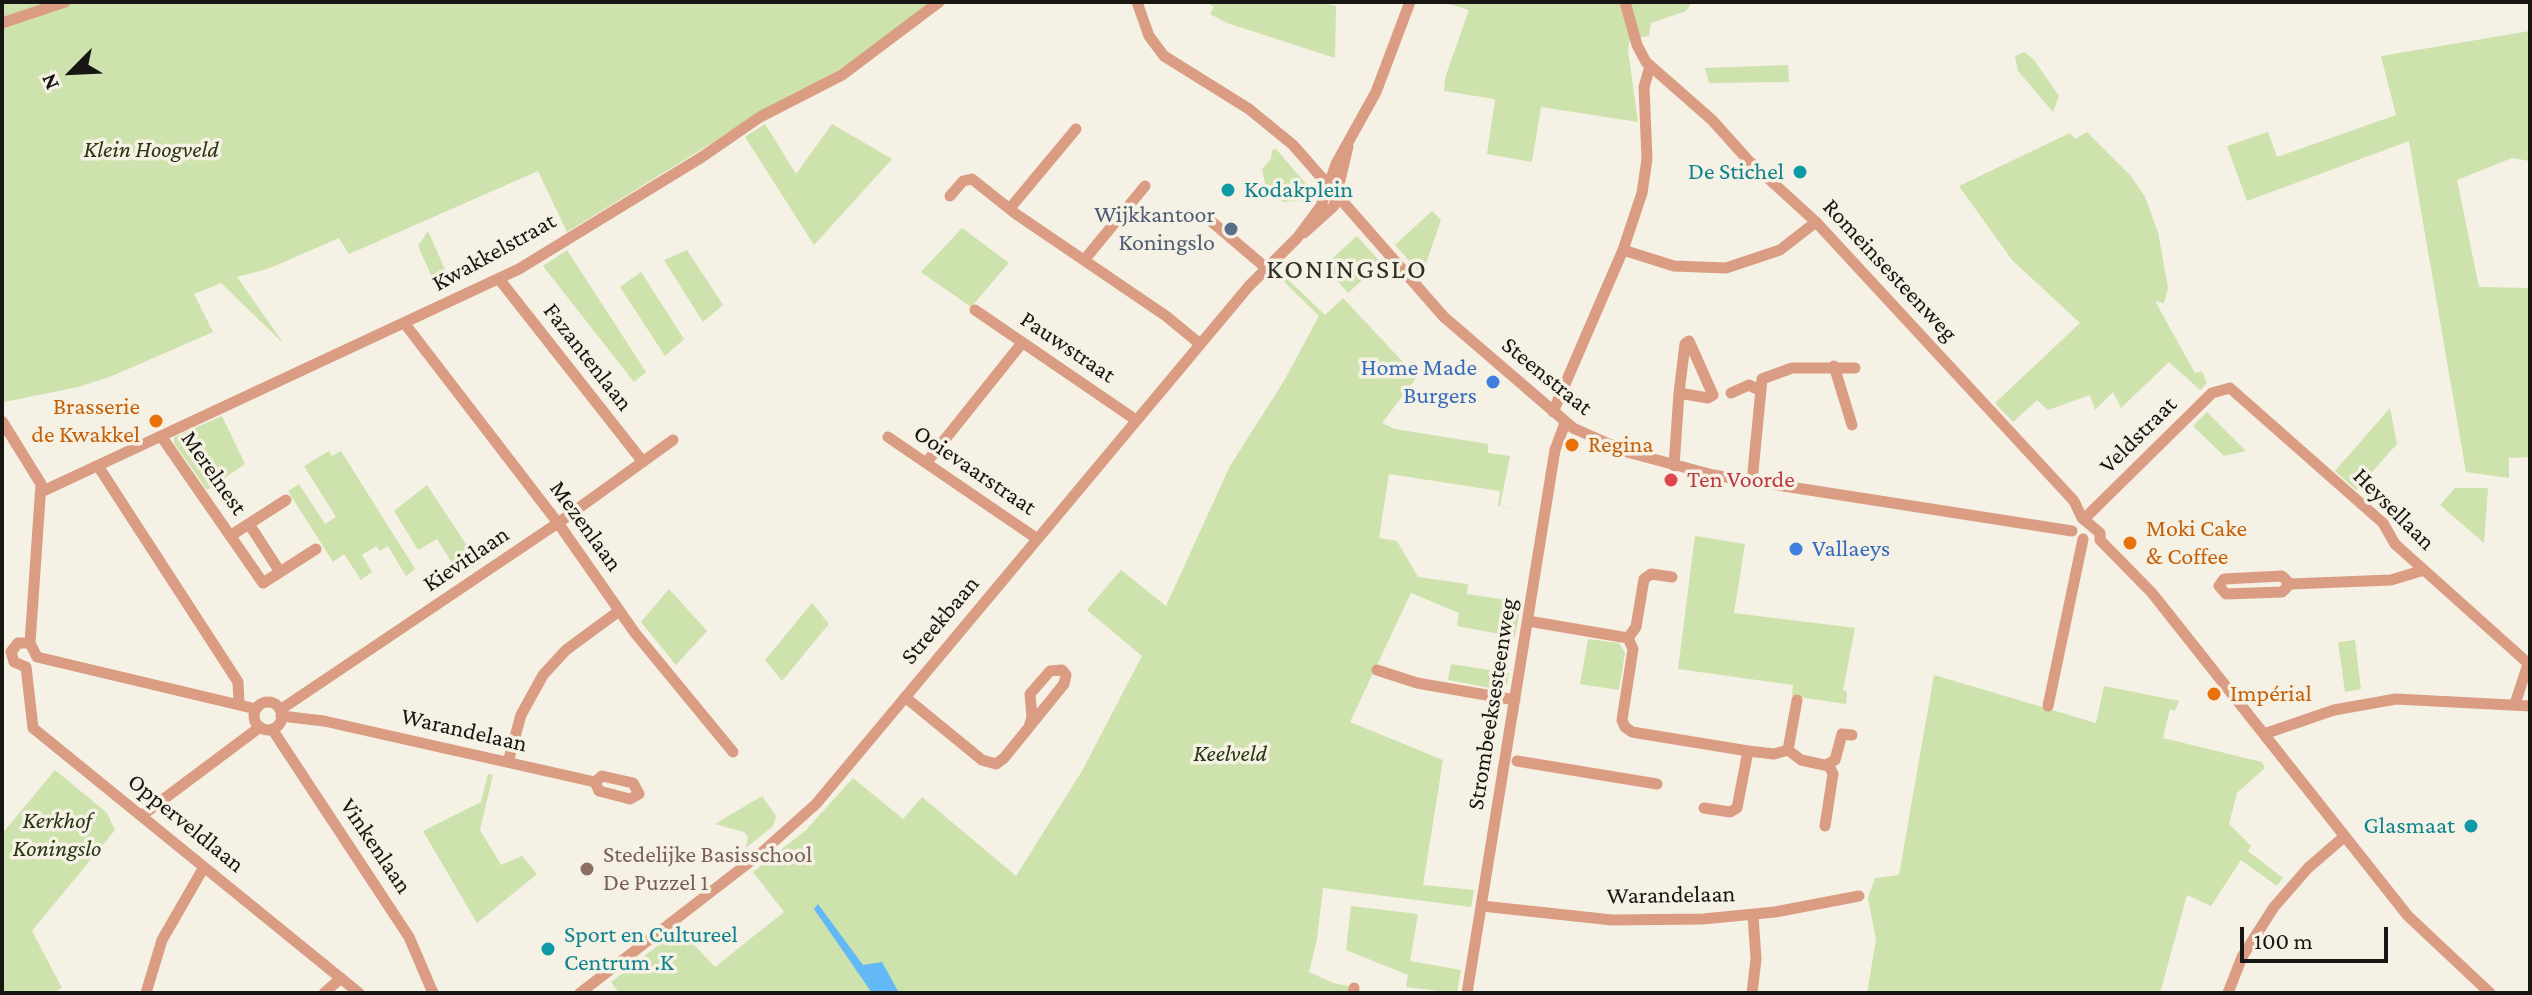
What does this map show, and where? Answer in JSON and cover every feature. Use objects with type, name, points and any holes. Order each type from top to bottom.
[{"type":"street","points":[[2,23],[65,2]]},
{"type":"street","name":"Kwakkelstraat","points":[[41,492],[405,324],[532,261],[702,157],[760,117],[842,75],[939,2]]},
{"type":"street","name":"Steenstraat","points":[[1137,2],[1149,36],[1164,56],[1260,117],[1293,145],[1458,330],[1565,423],[1613,446],[1674,466],[1752,482],[2072,531]]},
{"type":"street","name":"Streekbaan","points":[[1297,238],[1321,206],[1327,184],[1382,78],[1410,2]]},
{"type":"street","points":[[1553,412],[1623,250],[1646,176],[1644,87],[1650,66],[1640,54],[1625,2]]},
{"type":"street","name":"Romeinsesteenweg","points":[[1650,66],[1712,120],[1748,160],[1816,222],[2074,501],[2084,518],[2100,533],[2100,540],[2146,586],[2408,916],[2490,993]]},
{"type":"street","points":[[1011,207],[1076,129]]},
{"type":"street","name":"Streekbaan","points":[[580,993],[793,825],[905,697],[1265,267],[1329,214],[1337,196],[1348,145]]},
{"type":"street","points":[[950,196],[969,179],[1200,344]]},
{"type":"street","points":[[1085,259],[1145,186]]},
{"type":"street","points":[[1212,222],[1265,267]]},
{"type":"street","points":[[1623,250],[1674,266],[1726,268],[1780,250],[1816,222]]},
{"type":"street","name":"Fazantenlaan","points":[[499,279],[643,462]]},
{"type":"street","name":"Pauwstraat","points":[[975,310],[1136,420]]},
{"type":"street","name":"Mezenlaan","points":[[405,324],[558,523],[619,611],[733,752]]},
{"type":"street","points":[[1674,466],[1679,393],[1685,344],[1689,341],[1713,395],[1708,398],[1679,393]]},
{"type":"street","points":[[926,463],[1022,343]]},
{"type":"street","points":[[1834,366],[1852,425]]},
{"type":"street","points":[[1752,482],[1758,440],[1755,427],[1759,390],[1764,377],[1792,368],[1855,368]]},
{"type":"street","points":[[1731,393],[1749,385],[1759,390]]},
{"type":"street","name":"Veldstraat","points":[[2084,518],[2206,398],[2225,387]]},
{"type":"street","name":"Heysellaan","points":[[2225,387],[2236,391],[2383,523],[2395,544],[2529,665]]},
{"type":"street","points":[[2,421],[40,477],[30,643],[37,657],[26,667],[14,662],[7,651],[18,643],[30,643]]},
{"type":"street","name":"Strombeeksesteenweg","points":[[1467,993],[1555,450],[1565,423]]},
{"type":"street","name":"Merelnest","points":[[161,436],[230,536],[263,583],[280,572],[249,524],[230,536]]},
{"type":"street","name":"Ooievaarstraat","points":[[888,437],[1036,538]]},
{"type":"street","name":"Kievitlaan","points":[[281,713],[673,440]]},
{"type":"street","points":[[98,466],[238,682],[239,703]]},
{"type":"street","points":[[249,524],[286,500]]},
{"type":"street","points":[[2084,518],[2074,522],[2072,531],[2094,543],[2100,540]]},
{"type":"street","points":[[2048,706],[2083,539]]},
{"type":"street","points":[[280,572],[316,549]]},
{"type":"street","points":[[2290,584],[2282,576],[2224,579],[2219,586],[2226,594],[2282,592],[2290,584],[2391,580],[2424,570]]},
{"type":"street","points":[[1628,638],[1636,627],[1644,579],[1651,574],[1672,577]]},
{"type":"street","points":[[508,762],[521,715],[543,675],[566,650],[619,611]]},
{"type":"street","points":[[1528,621],[1628,638]]},
{"type":"street","points":[[1628,638],[1633,649],[1622,720],[1632,732],[1748,751],[1774,754],[1788,750]]},
{"type":"street","name":"Warandelaan","points":[[37,657],[256,709],[270,702],[281,713],[595,782]]},
{"type":"street","points":[[2515,704],[2529,665]]},
{"type":"street","name":"Opperveldlaan","points":[[26,667],[33,728],[359,993]]},
{"type":"street","points":[[905,697],[986,763],[1001,762],[1066,681],[1062,670],[1050,671],[1030,694],[1029,727]]},
{"type":"street","points":[[1377,670],[1417,683],[1515,700]]},
{"type":"street","points":[[301,697],[311,713],[324,721]]},
{"type":"street","points":[[2264,734],[2315,715],[2374,702],[2424,699],[2530,706]]},
{"type":"street","points":[[1788,750],[1797,700]]},
{"type":"street","points":[[256,709],[254,719],[266,728]]},
{"type":"street","points":[[141,816],[266,728],[281,713]]},
{"type":"street","name":"Vinkenlaan","points":[[266,728],[409,937],[433,993]]},
{"type":"street","points":[[1788,750],[1801,760],[1826,765],[1835,760],[1842,734],[1852,735]]},
{"type":"street","points":[[1704,808],[1730,812],[1737,808],[1748,751]]},
{"type":"street","name":"Strombeeksesteenweg","points":[[1517,761],[1657,784]]},
{"type":"street","points":[[1825,826],[1833,774],[1826,765]]},
{"type":"street","points":[[2228,993],[2242,957],[2274,907],[2308,868],[2345,836]]},
{"type":"street","points":[[146,993],[162,940],[204,867]]},
{"type":"street","name":"Warandelaan","points":[[1482,906],[1621,920],[1753,915],[1859,896]]},
{"type":"street","points":[[1752,993],[1756,959],[1753,915]]},
{"type":"street","points":[[324,993],[341,978]]},
{"type":"green space","name":"Klein Hoogveld","points":[[2,2],[935,2],[872,52],[759,114],[567,232],[538,171],[349,254],[339,238],[270,268],[237,277],[284,344],[221,283],[194,294],[213,332],[112,376],[78,387],[4,402]]},
{"type":"green space","points":[[1206,2],[1318,2],[1336,6],[1335,58],[1227,23],[1210,14],[1214,7]]},
{"type":"green space","points":[[1443,2],[1692,2],[1686,11],[1651,23],[1649,36],[1630,39],[1628,50],[1638,122],[1541,107],[1532,162],[1487,154],[1495,99],[1444,91],[1445,78],[1469,10]]},
{"type":"green space","points":[[2530,31],[2530,161],[2512,158],[2457,180],[2479,287],[2530,288],[2530,457],[2509,458],[2509,478],[2466,472],[2409,141],[2247,201],[2227,146],[2268,132],[2277,157],[2396,115],[2381,56]]},
{"type":"green space","points":[[2024,52],[2034,60],[2059,96],[2053,112],[2018,71],[2015,56]]},
{"type":"green space","points":[[1788,65],[1789,82],[1709,83],[1705,68]]},
{"type":"green space","points":[[765,124],[796,174],[832,124],[892,159],[814,245],[745,137]]},
{"type":"green space","points":[[2087,132],[2131,176],[2145,197],[2158,232],[2168,288],[2164,303],[2155,301],[2195,373],[2202,371],[2207,383],[2200,390],[2169,362],[2121,408],[2113,392],[2095,410],[2090,395],[2048,410],[2037,400],[2013,422],[1995,403],[2080,323],[2012,260],[1959,186],[2070,133],[2075,139]]},
{"type":"green space","points":[[1276,149],[1307,185],[1307,200],[1283,202],[1266,188],[1262,169],[1271,159],[1272,150]]},
{"type":"green space","points":[[1432,211],[1441,220],[1422,275],[1395,245]]},
{"type":"green space","points":[[962,228],[1009,263],[971,307],[921,272]]},
{"type":"green space","points":[[428,231],[453,288],[439,293],[418,246]]},
{"type":"green space","points":[[1357,236],[1381,263],[1348,293],[1324,266]]},
{"type":"green space","points":[[567,250],[646,372],[634,382],[543,266]]},
{"type":"green space","points":[[687,250],[723,305],[703,322],[664,260]]},
{"type":"green space","name":"Keelveld","points":[[1277,269],[1325,315],[1343,298],[1417,377],[1382,423],[1395,429],[1488,444],[1488,453],[1510,456],[1500,506],[1535,512],[1498,506],[1500,491],[1389,474],[1379,538],[1397,541],[1418,577],[1468,584],[1467,594],[1521,602],[1515,637],[1457,626],[1459,613],[1411,593],[1350,722],[1443,760],[1423,885],[1474,890],[1471,907],[1323,888],[1317,939],[1309,972],[1333,983],[1349,986],[1347,993],[619,993],[611,982],[679,929],[715,967],[784,912],[753,872],[806,830],[853,778],[903,819],[922,797],[1016,876],[1082,771],[1142,656],[1087,610],[1121,570],[1166,606],[1230,466],[1284,381],[1319,316],[1274,272]]},
{"type":"green space","points":[[641,272],[684,339],[665,356],[620,287]]},
{"type":"green space","points":[[2390,408],[2397,444],[2356,490],[2335,471]]},
{"type":"green space","points":[[2207,412],[2246,451],[2224,456],[2193,426]]},
{"type":"green space","points":[[222,416],[245,464],[207,490],[174,443],[174,437]]},
{"type":"green space","points":[[329,451],[332,456],[341,451],[415,569],[406,576],[388,546],[380,551],[376,546],[362,555],[372,572],[361,580],[344,554],[333,562],[288,491],[299,484],[325,524],[336,517],[304,466]]},
{"type":"green space","points":[[427,485],[479,564],[460,576],[437,539],[418,550],[394,511]]},
{"type":"green space","points":[[2455,488],[2488,488],[2484,543],[2440,505]]},
{"type":"green space","points":[[1695,536],[1745,544],[1734,613],[1855,628],[1843,690],[1847,692],[1846,704],[1792,696],[1793,685],[1678,669]]},
{"type":"green space","points":[[669,589],[707,631],[676,665],[641,622]]},
{"type":"green space","points":[[812,603],[829,624],[782,681],[765,660]]},
{"type":"green space","points":[[1588,639],[1619,643],[1625,653],[1619,690],[1580,684]]},
{"type":"green space","points":[[2355,640],[2361,689],[2345,692],[2338,642]]},
{"type":"green space","points":[[1451,664],[1509,673],[1507,684],[1501,690],[1448,680]]},
{"type":"green space","points":[[1934,675],[2096,723],[2104,686],[2179,701],[2175,711],[2170,709],[2163,738],[2262,762],[2265,768],[2237,793],[2229,824],[2251,846],[2248,851],[2283,878],[2277,886],[2241,860],[2211,906],[2187,895],[2160,993],[1867,993],[1876,940],[1868,898],[1875,878],[1899,875]]},
{"type":"green space","name":"Kerkhof Koningslo","points":[[55,770],[107,813],[115,830],[32,931],[62,988],[53,993],[2,993],[2,834]]},
{"type":"green space","points":[[488,774],[493,775],[480,830],[501,865],[522,856],[537,874],[477,923],[423,831],[481,802]]},
{"type":"green space","points":[[762,796],[776,816],[773,826],[746,848],[748,837],[744,832],[715,824]]},
{"type":"green space","points":[[1351,906],[1418,914],[1410,961],[1461,970],[1457,993],[1406,987],[1408,975],[1346,950]]},
{"type":"water","points":[[818,904],[863,965],[882,962],[899,993],[872,993],[814,909]]},
{"type":"place","name":"De Stichel","points":[[1800,172]]},
{"type":"place","name":"Kodakplein","points":[[1228,190]]},
{"type":"place","name":"Wijkkantoor Koningslo","points":[[1231,229]]},
{"type":"place","name":"Home Made Burgers","points":[[1493,382]]},
{"type":"place","name":"Brasserie de Kwakkel","points":[[156,421]]},
{"type":"place","name":"Regina","points":[[1572,445]]},
{"type":"place","name":"Ten Voorde","points":[[1671,480]]},
{"type":"place","name":"Moki Cake & Coffee","points":[[2130,543]]},
{"type":"place","name":"Vallaeys","points":[[1796,549]]},
{"type":"place","name":"Impérial","points":[[2214,694]]},
{"type":"place","name":"Glasmaat","points":[[2471,826]]},
{"type":"place","name":"Stedelijke Basisschool De Puzzel 1","points":[[587,869]]},
{"type":"place","name":"Sport en Cultureel Centrum .K","points":[[548,949]]},
{"type":"district","name":"KONINGSLO","points":[[1347,269]]}]
